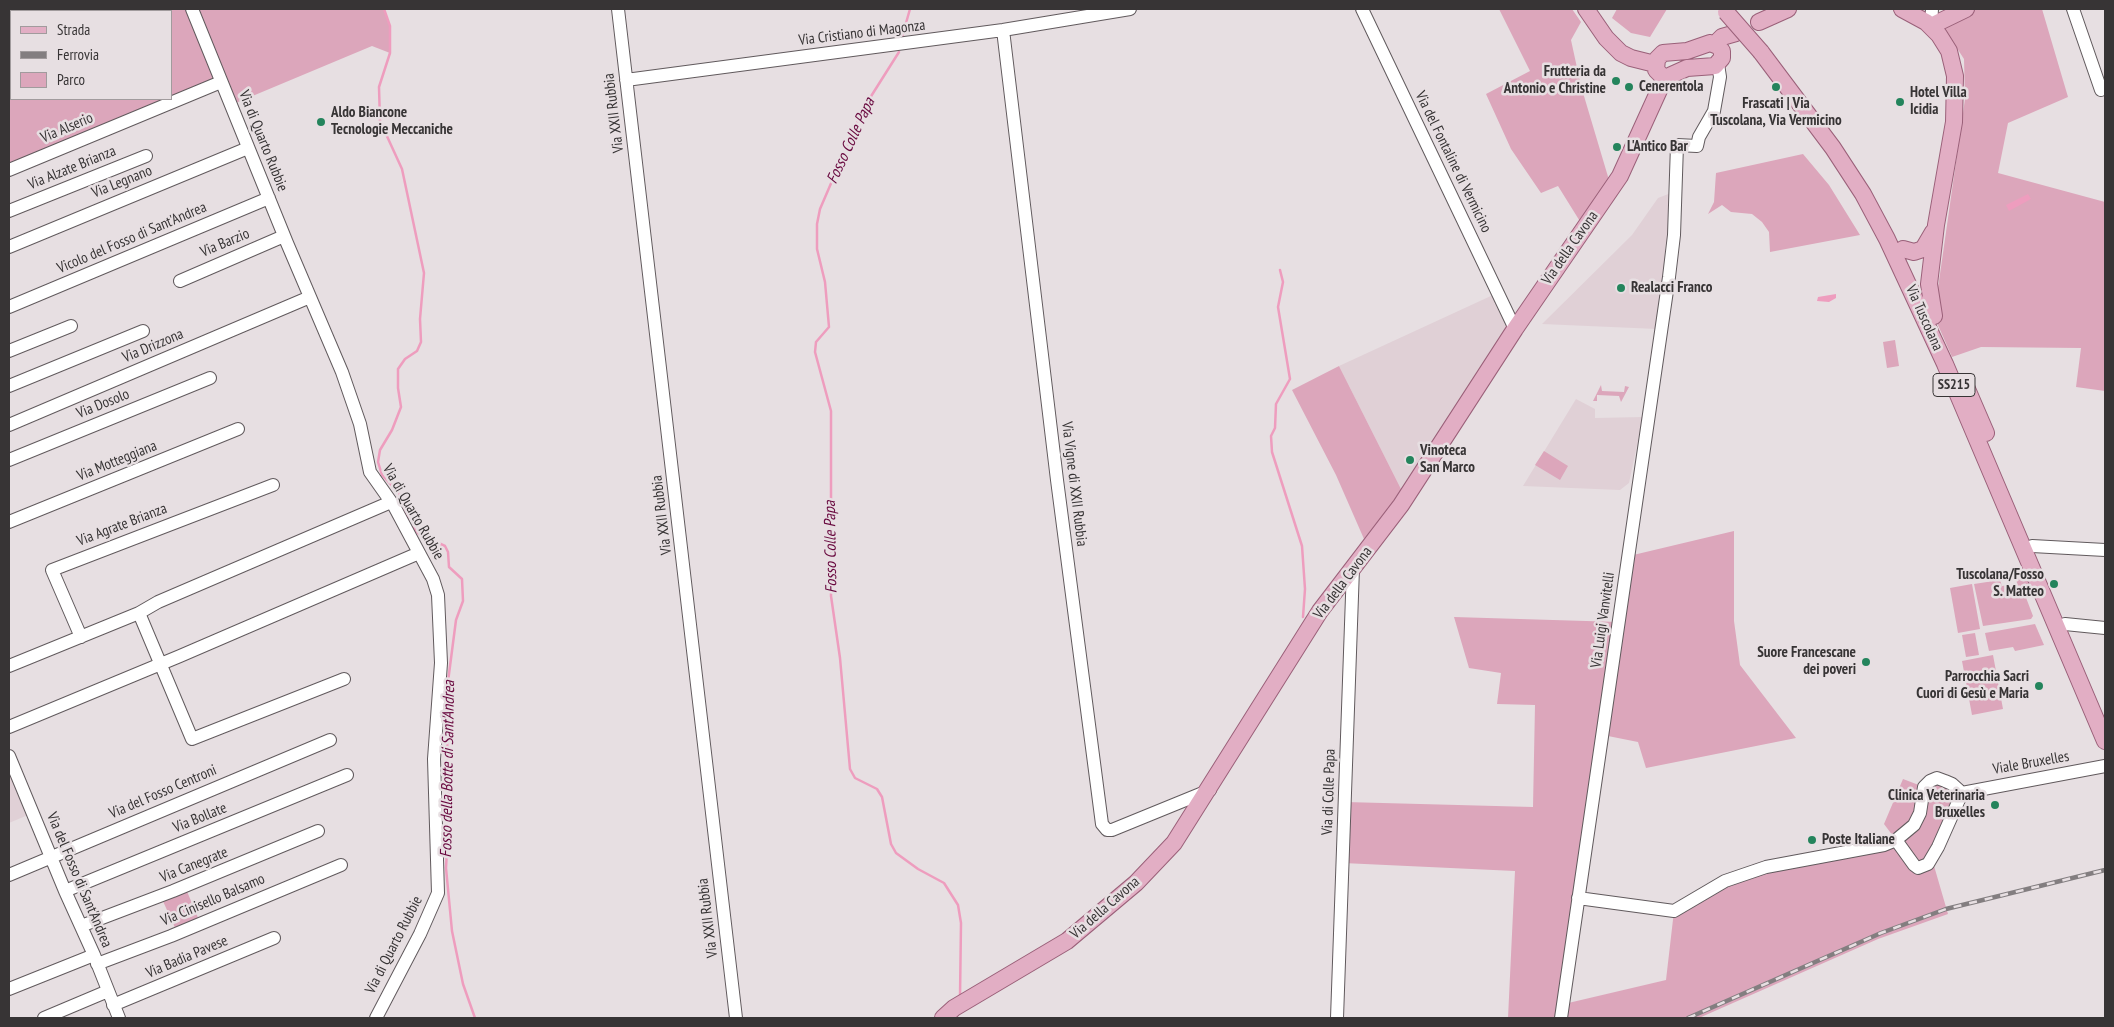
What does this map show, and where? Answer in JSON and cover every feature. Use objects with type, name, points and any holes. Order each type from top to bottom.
[{"type":"main road","points":[[1586,9],[1606,38],[1621,53],[1631,58],[1659,65],[1672,76],[1715,56],[1706,44],[1687,51],[1663,53],[1659,65]]},
{"type":"main road","points":[[1759,22],[1788,9]]},
{"type":"main road","points":[[1902,9],[1930,26],[1947,47],[1956,85],[1954,122],[1936,225],[1929,284],[1934,316]]},
{"type":"main road","points":[[1930,26],[1966,9]]},
{"type":"main road","name":"Via Tuscolana","points":[[1729,10],[1765,48],[1848,152],[1903,249],[1975,406],[2032,546],[2105,716]]},
{"type":"main road","name":"Via Tuscolana","points":[[1765,48],[1847,169],[1894,252],[1945,364],[2105,741]]},
{"type":"main road","name":"Via della Cavona","points":[[943,1018],[959,1005],[1067,941],[1136,883],[1174,843],[1210,790],[1320,611],[1401,505],[1515,329],[1620,176],[1649,107],[1659,65]]},
{"type":"main road","points":[[1903,249],[1914,252],[1923,249],[1929,242],[1936,225]]},
{"type":"street","name":"Via di Quarto Rubbie","points":[[192,9],[356,410],[370,472],[391,502],[434,582],[439,605],[441,671],[434,759],[438,890],[428,917],[376,1018]]},
{"type":"street","name":"Via XXII Rubbia","points":[[618,9],[736,1018]]},
{"type":"street","name":"Via Cristiano di Magonza","points":[[626,80],[1003,30],[1130,9]]},
{"type":"street","name":"Via del Fontaline di Vermicino","points":[[1362,9],[1515,329]]},
{"type":"street","points":[[1930,26],[1932,9]]},
{"type":"street","points":[[2073,9],[2102,90],[2105,87]]},
{"type":"street","name":"Via Vigne di XXII Rubbia","points":[[1003,30],[1057,480],[1102,824],[1107,830],[1112,830],[1210,790]]},
{"type":"street","name":"Via Luigi Vanvitelli","points":[[1561,1018],[1675,226],[1677,145],[1697,146],[1699,137],[1714,112],[1718,85],[1715,56]]},
{"type":"street","name":"Via Alserio","points":[[9,170],[221,82]]},
{"type":"street","name":"Via Legnano","points":[[9,247],[248,148]]},
{"type":"street","name":"Via Alzate Brianza","points":[[9,210],[146,156]]},
{"type":"street","name":"Vicolo del Fosso di Sant'Andrea","points":[[9,307],[269,198]]},
{"type":"street","name":"Via Barzio","points":[[180,281],[284,236]]},
{"type":"street","name":"Via Drizzona","points":[[9,425],[310,297]]},
{"type":"street","points":[[9,351],[71,326]]},
{"type":"street","points":[[9,386],[142,331]]},
{"type":"street","name":"Via Dosolo","points":[[9,460],[210,378]]},
{"type":"street","name":"Via Motteggiana","points":[[9,522],[238,429]]},
{"type":"street","name":"Via Agrate Brianza","points":[[81,636],[52,570],[272,485]]},
{"type":"street","points":[[9,666],[139,613],[158,602],[391,502]]},
{"type":"street","points":[[2032,546],[2105,550]]},
{"type":"street","points":[[9,726],[419,554]]},
{"type":"street","name":"Via di Colle Papa","points":[[1337,1018],[1354,568]]},
{"type":"street","points":[[139,613],[192,739],[344,679]]},
{"type":"street","points":[[2065,624],[2105,628]]},
{"type":"street","name":"Via del Fosso Centroni","points":[[9,875],[330,740]]},
{"type":"street","name":"Via del Fosso di Sant'Andrea","points":[[9,756],[50,857],[96,959],[118,1018]]},
{"type":"street","name":"Viale Bruxelles","points":[[1962,793],[2105,766]]},
{"type":"street","name":"Via Bollate","points":[[65,892],[347,775]]},
{"type":"street","points":[[1578,898],[1674,911],[1725,881],[1766,867],[1884,845],[1896,840],[1914,824],[1920,814],[1924,787],[1930,781],[1937,778],[1952,784],[1962,793],[1938,847],[1928,864],[1918,868],[1896,840]]},
{"type":"street","name":"Via Canegrate","points":[[81,926],[173,891],[318,831]]},
{"type":"street","name":"Via Cinisello Balsamo","points":[[9,989],[171,936],[341,865]]},
{"type":"street","name":"Via Badia Pavese","points":[[113,1006],[274,938]]},
{"type":"street","points":[[44,1018],[108,991]]},
{"type":"shaded area","name":"Realacci Franco","points":[[1671,193],[1671,239],[1666,243],[1665,249],[1669,251],[1657,329],[1542,324],[1632,235],[1658,198]]},
{"type":"shaded area","points":[[2028,194],[2031,199],[2009,211],[2006,205]]},
{"type":"shaded area","points":[[1836,294],[1836,298],[1829,302],[1817,301],[1818,297]]},
{"type":"shaded area","points":[[1493,295],[1507,327],[1402,491],[1339,366]]},
{"type":"shaded area","points":[[1576,399],[1595,409],[1595,418],[1643,417],[1629,483],[1620,490],[1523,486]]},
{"type":"shaded area","points":[[9,768],[28,815],[9,823]]},
{"type":"green space","points":[[384,9],[390,26],[390,53],[372,46],[231,105],[221,82],[9,170],[10,98],[172,100],[172,10],[130,10]]},
{"type":"green space","points":[[1499,9],[1572,9],[1581,22],[1571,40],[1581,86],[1609,180],[1581,223],[1558,186],[1541,193],[1511,149],[1486,94],[1530,71]]},
{"type":"green space","points":[[1617,9],[1667,9],[1650,37],[1631,33],[1612,18]]},
{"type":"green space","points":[[1966,9],[2042,9],[2068,97],[2008,123],[1998,173],[2105,202],[2105,391],[2076,387],[2081,348],[1981,347],[1952,357],[1934,316],[1965,99],[1964,59],[1942,25]]},
{"type":"green space","points":[[1803,154],[1829,185],[1860,235],[1770,252],[1769,232],[1762,222],[1752,214],[1731,212],[1722,205],[1708,214],[1714,202],[1716,173]]},
{"type":"green space","points":[[1895,340],[1899,366],[1887,368],[1883,342]]},
{"type":"green space","points":[[1339,366],[1402,491],[1364,539],[1336,475],[1292,390]]},
{"type":"green space","points":[[1601,385],[1602,391],[1624,392],[1625,386],[1629,387],[1621,402],[1619,396],[1597,395],[1597,401],[1593,401]]},
{"type":"green space","points":[[1544,451],[1568,466],[1560,480],[1535,465]]},
{"type":"green space","points":[[1734,531],[1734,621],[1740,665],[1796,738],[1646,768],[1638,742],[1603,735],[1564,1004],[1666,980],[1674,911],[1725,881],[1896,840],[1884,824],[1903,779],[1924,787],[1937,778],[1962,793],[1932,859],[1948,914],[1878,939],[1699,1018],[1508,1018],[1515,871],[1343,863],[1345,802],[1533,807],[1535,705],[1497,704],[1501,673],[1469,668],[1454,617],[1619,622],[1629,556]]},
{"type":"green space","points":[[2029,575],[2036,592],[2025,595],[2033,616],[2031,619],[1983,626],[1974,584],[2000,580],[2002,586],[2017,584],[2016,577]]},
{"type":"green space","points":[[1972,584],[1980,629],[1958,633],[1950,588]]},
{"type":"green space","points":[[2035,624],[2044,645],[2015,651],[2013,647],[1989,651],[1985,633]]},
{"type":"green space","points":[[1975,633],[1979,655],[1966,657],[1962,635]]},
{"type":"green space","points":[[1993,655],[2003,709],[1972,715],[1962,661]]},
{"type":"green space","points":[[186,889],[199,920],[176,930],[162,899]]},
{"type":"waterway","name":"Fosso della Botte di Sant'Andrea","points":[[384,9],[390,26],[390,53],[379,87],[380,121],[402,169],[424,273],[420,319],[421,342],[417,351],[405,359],[398,369],[401,407],[392,430],[380,450],[378,462],[382,475],[399,493],[409,524],[419,534],[445,546],[448,552],[449,567],[462,579],[463,601],[456,620],[446,697],[449,814],[446,868],[452,931],[463,984],[475,1018]]},
{"type":"waterway","name":"Fosso Colle Papa","points":[[902,37],[910,9]]},
{"type":"waterway","name":"Fosso Colle Papa","points":[[899,52],[863,109],[820,209],[817,224],[817,249],[825,282],[829,327],[816,342],[815,352],[831,411],[831,596],[840,658],[850,769],[855,778],[877,789],[882,797],[891,844],[896,853],[918,869],[944,883],[958,905],[961,923],[960,997]]},
{"type":"waterway","points":[[1280,270],[1283,282],[1278,307],[1290,379],[1276,404],[1275,428],[1271,436],[1272,452],[1302,546],[1305,589],[1303,617]]},
{"type":"railway","points":[[1688,1018],[1881,933],[1946,909],[2105,870]]},
{"type":"place","name":"Frutteria da Antonio e Christine","points":[[1616,81]]},
{"type":"place","name":"Cenerentola","points":[[1629,87]]},
{"type":"place","name":"Frascati | Via Tuscolana, Via Vermicino","points":[[1776,87]]},
{"type":"place","name":"Hotel Villa Icidia","points":[[1900,102]]},
{"type":"place","name":"Aldo Biancone Tecnologie Meccaniche","points":[[321,122]]},
{"type":"place","name":"L'Antico Bar","points":[[1617,147]]},
{"type":"place","name":"Realacci Franco","points":[[1621,288]]},
{"type":"place","name":"Vinoteca San Marco","points":[[1410,460]]},
{"type":"place","name":"Tuscolana/Fosso S. Matteo","points":[[2054,584]]},
{"type":"place","name":"Suore Francescane dei poveri","points":[[1866,662]]},
{"type":"place","name":"Parrocchia Sacri Cuori di Gesù e Maria","points":[[2039,686]]},
{"type":"place","name":"Clinica Veterinaria Bruxelles","points":[[1995,805]]},
{"type":"place","name":"Poste Italiane","points":[[1812,840]]}]
